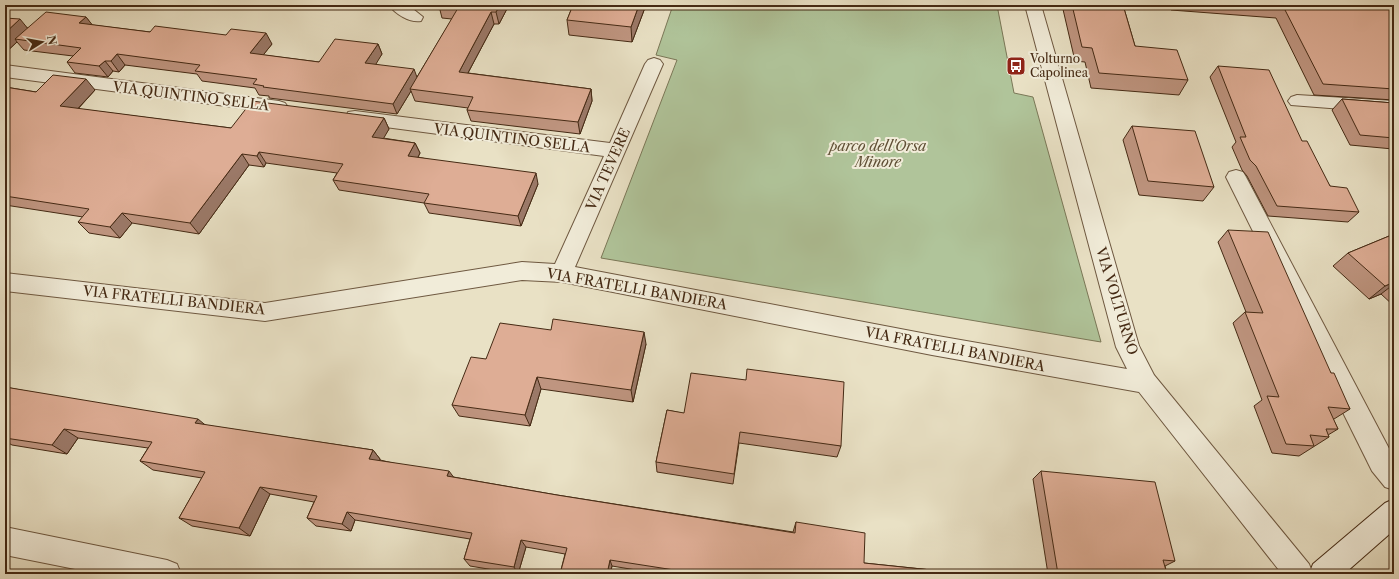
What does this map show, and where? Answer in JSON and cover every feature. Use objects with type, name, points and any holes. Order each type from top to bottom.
[{"type":"street","points":[[398,5],[415,17]]},
{"type":"street","name":"VIA VOLTURNO","points":[[1033,5],[1128,347],[1146,383],[1299,574]]},
{"type":"street","name":"VIA TEVERE","points":[[562,273],[654,64]]},
{"type":"street","name":"VIA QUINTINO SELLA","points":[[5,71],[298,110]]},
{"type":"street","points":[[1297,101],[1394,106]]},
{"type":"street","name":"VIA QUINTINO SELLA","points":[[338,115],[615,152]]},
{"type":"street","points":[[1236,177],[1381,462],[1394,478]]},
{"type":"street","name":"VIA FRATELLI BANDIERA","points":[[5,282],[265,312],[522,272],[562,273],[932,345],[1146,383]]},
{"type":"street","points":[[1323,574],[1394,512]]},
{"type":"street","points":[[5,540],[167,574]]},
{"type":"green space","name":"parco dell'Orsa Minore","points":[[673,5],[997,5],[1014,93],[1033,97],[1101,342],[601,258],[677,60],[656,55]]},
{"type":"building","points":[[439,5],[500,5],[496,12],[491,12],[459,72],[591,89],[578,122],[467,110],[473,97],[410,89],[458,8]]},
{"type":"building","points":[[573,5],[639,5],[631,27],[567,20]]},
{"type":"building","points":[[1072,5],[1123,5],[1135,46],[1177,50],[1188,80],[1099,73],[1092,48],[1082,47]]},
{"type":"building","points":[[1246,5],[1394,5],[1394,89],[1323,84],[1284,8]]},
{"type":"building","points":[[46,12],[86,17],[79,23],[150,32],[155,26],[226,35],[231,29],[266,33],[250,53],[319,62],[335,39],[378,44],[365,63],[414,69],[393,104],[263,87],[264,86],[253,84],[257,79],[195,71],[200,65],[117,54],[111,61],[105,61],[99,66],[67,62],[81,48],[15,39]]},
{"type":"building","points":[[5,18],[20,19],[5,33]]},
{"type":"building","points":[[1218,66],[1269,70],[1302,141],[1307,141],[1330,186],[1347,188],[1359,212],[1277,206],[1256,166],[1250,160],[1240,137],[1246,137]]},
{"type":"building","points":[[53,75],[86,79],[60,106],[231,128],[252,101],[384,118],[372,137],[415,143],[408,156],[536,173],[518,216],[424,203],[429,194],[333,180],[343,164],[259,152],[257,156],[242,154],[190,223],[122,213],[110,227],[78,222],[89,209],[5,196],[5,87],[36,92]]},
{"type":"building","points":[[1342,99],[1394,103],[1394,138],[1360,135]]},
{"type":"building","points":[[1132,126],[1195,131],[1214,187],[1148,181]]},
{"type":"building","points":[[1228,230],[1268,232],[1331,373],[1334,373],[1350,409],[1328,407],[1338,429],[1326,429],[1329,437],[1310,435],[1314,446],[1286,444],[1267,396],[1279,397],[1245,312],[1263,313]]},
{"type":"building","points":[[1394,234],[1394,282],[1385,286],[1348,253]]},
{"type":"building","points":[[553,319],[644,332],[631,390],[537,377],[525,415],[452,405],[471,357],[486,359],[500,323],[551,330]]},
{"type":"building","points":[[747,369],[844,382],[841,446],[740,432],[734,474],[656,462],[667,410],[684,413],[691,373],[746,380]]},
{"type":"building","points":[[5,387],[198,419],[195,423],[373,450],[369,459],[449,471],[447,476],[557,495],[795,533],[796,522],[865,533],[864,563],[970,574],[700,574],[610,560],[607,574],[560,574],[567,548],[521,540],[514,567],[464,559],[472,533],[347,512],[342,524],[307,518],[317,496],[260,487],[239,528],[179,518],[205,472],[140,461],[152,442],[64,429],[52,445],[5,438]]},
{"type":"building","points":[[1041,471],[1155,482],[1175,561],[1163,560],[1167,574],[1058,574]]},
{"type":"place","name":"Volturno Capolinea","points":[[1016,66]]}]
